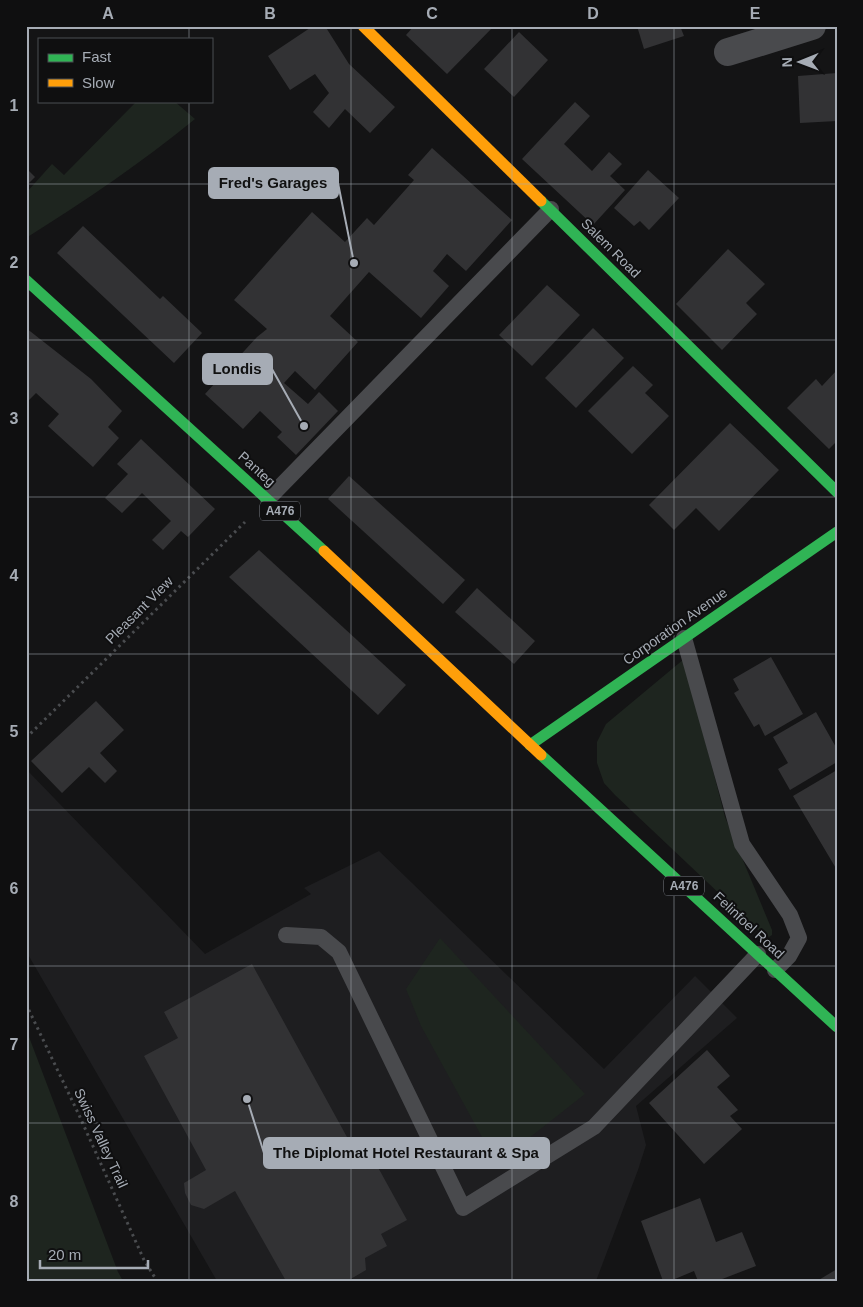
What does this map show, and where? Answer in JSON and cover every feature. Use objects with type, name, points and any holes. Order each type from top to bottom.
[{"type":"main road","name":"Salem Road","points":[[363,26],[837,492]]},
{"type":"main road","name":"Panteg","points":[[26,280],[268,499],[530,745]]},
{"type":"main road","name":"Corporation Avenue","points":[[530,745],[837,532]]},
{"type":"main road","name":"Felinfoel Road","points":[[530,745],[837,1026]]},
{"type":"street","points":[[728,52],[812,26]]},
{"type":"lane","points":[[268,499],[551,209]]},
{"type":"lane","points":[[684,638],[742,844],[790,915],[799,938],[789,956],[775,970]]},
{"type":"lane","points":[[286,934],[321,937],[339,952],[463,1208],[594,1127],[758,954]]},
{"type":"path","name":"Pleasant View","points":[[26,738],[268,499]]},
{"type":"path","name":"Swiss Valley Trail","points":[[26,1004],[79,1115],[144,1260],[156,1281]]},
{"type":"shaded area","points":[[136,102],[175,102],[195,119],[112,181],[26,238],[26,193],[52,164],[64,175]]},
{"type":"shaded area","points":[[684,659],[725,817],[772,930],[772,935],[769,937],[760,932],[615,795],[604,783],[597,763],[597,742],[606,724]]},
{"type":"shaded area","points":[[26,769],[205,954],[311,894],[304,888],[379,851],[604,1069],[695,976],[737,1018],[636,1106],[646,1145],[596,1281],[217,1281],[26,951]]},
{"type":"shaded area","points":[[440,938],[585,1094],[524,1142],[488,1148],[421,1026],[406,989]]},
{"type":"shaded area","points":[[26,1029],[118,1272],[123,1281],[26,1281]]},
{"type":"building","points":[[313,26],[325,26],[349,64],[395,107],[370,133],[345,109],[329,128],[313,112],[329,93],[315,74],[290,90],[268,56]]},
{"type":"building","points":[[414,26],[494,26],[447,74],[406,35]]},
{"type":"building","points":[[637,26],[680,26],[684,36],[644,49]]},
{"type":"building","points":[[519,32],[548,60],[514,97],[484,69]]},
{"type":"building","points":[[837,73],[837,121],[800,123],[798,76]]},
{"type":"building","points":[[575,102],[590,116],[564,144],[592,171],[609,152],[622,164],[610,176],[625,190],[593,225],[522,159]]},
{"type":"building","points":[[432,148],[512,220],[466,271],[447,254],[433,271],[449,286],[421,318],[369,272],[330,316],[358,342],[315,390],[295,371],[284,383],[308,404],[319,392],[338,411],[296,455],[277,437],[282,432],[260,411],[243,429],[205,394],[257,337],[267,329],[234,300],[312,212],[345,242],[367,218],[374,225],[414,180],[408,175]]},
{"type":"building","points":[[26,168],[35,177],[26,186]]},
{"type":"building","points":[[648,170],[679,198],[649,230],[640,221],[634,226],[614,208]]},
{"type":"building","points":[[83,226],[160,299],[163,296],[202,333],[174,363],[57,253]]},
{"type":"building","points":[[728,249],[765,284],[746,303],[757,314],[722,350],[676,304]]},
{"type":"building","points":[[547,285],[580,315],[532,366],[499,335]]},
{"type":"building","points":[[26,328],[91,379],[122,411],[108,427],[119,438],[93,467],[48,426],[59,414],[36,393],[26,403]]},
{"type":"building","points":[[593,328],[624,358],[576,408],[545,378]]},
{"type":"building","points":[[633,366],[653,385],[645,393],[669,416],[632,454],[588,411]]},
{"type":"building","points":[[837,370],[837,441],[829,449],[787,408],[816,379],[822,386]]},
{"type":"building","points":[[730,423],[779,470],[719,531],[696,508],[674,530],[649,505]]},
{"type":"building","points":[[141,439],[215,509],[188,537],[181,531],[163,550],[152,540],[171,521],[142,493],[122,513],[105,498],[128,474],[117,464]]},
{"type":"building","points":[[349,476],[465,580],[443,604],[328,499]]},
{"type":"building","points":[[259,550],[406,685],[378,715],[229,577]]},
{"type":"building","points":[[477,588],[535,641],[514,664],[455,612]]},
{"type":"building","points":[[771,657],[803,714],[765,736],[759,724],[754,727],[734,693],[739,690],[733,679]]},
{"type":"building","points":[[96,701],[124,730],[100,753],[117,771],[105,783],[89,767],[62,793],[31,761]]},
{"type":"building","points":[[816,712],[837,749],[837,762],[790,790],[778,769],[788,763],[773,737]]},
{"type":"building","points":[[837,770],[836,788],[837,870],[793,796]]},
{"type":"building","points":[[252,964],[353,1148],[364,1142],[407,1220],[381,1234],[387,1246],[365,1258],[366,1270],[349,1280],[286,1281],[235,1191],[204,1209],[191,1205],[185,1193],[184,1183],[206,1170],[144,1056],[178,1038],[164,1012]]},
{"type":"building","points":[[707,1050],[730,1076],[717,1087],[738,1110],[730,1116],[742,1129],[704,1164],[649,1103]]},
{"type":"building","points":[[700,1198],[716,1242],[742,1232],[756,1266],[717,1281],[698,1281],[694,1271],[670,1281],[663,1281],[641,1221]]},
{"type":"building","points":[[837,1269],[837,1281],[817,1281]]},
{"type":"traffic: fast","points":[[541,201],[837,492]]},
{"type":"traffic: fast","points":[[26,280],[324,551]]},
{"type":"traffic: fast","points":[[530,745],[837,532]]},
{"type":"traffic: fast","points":[[541,755],[837,1027]]},
{"type":"traffic: slow","points":[[363,26],[541,201]]},
{"type":"traffic: slow","points":[[324,551],[541,755]]},
{"type":"place","name":"Fred's Garages","points":[[354,263]]},
{"type":"place","name":"Londis","points":[[304,426]]},
{"type":"place","name":"The Diplomat Hotel Restaurant & Spa","points":[[247,1099]]}]
